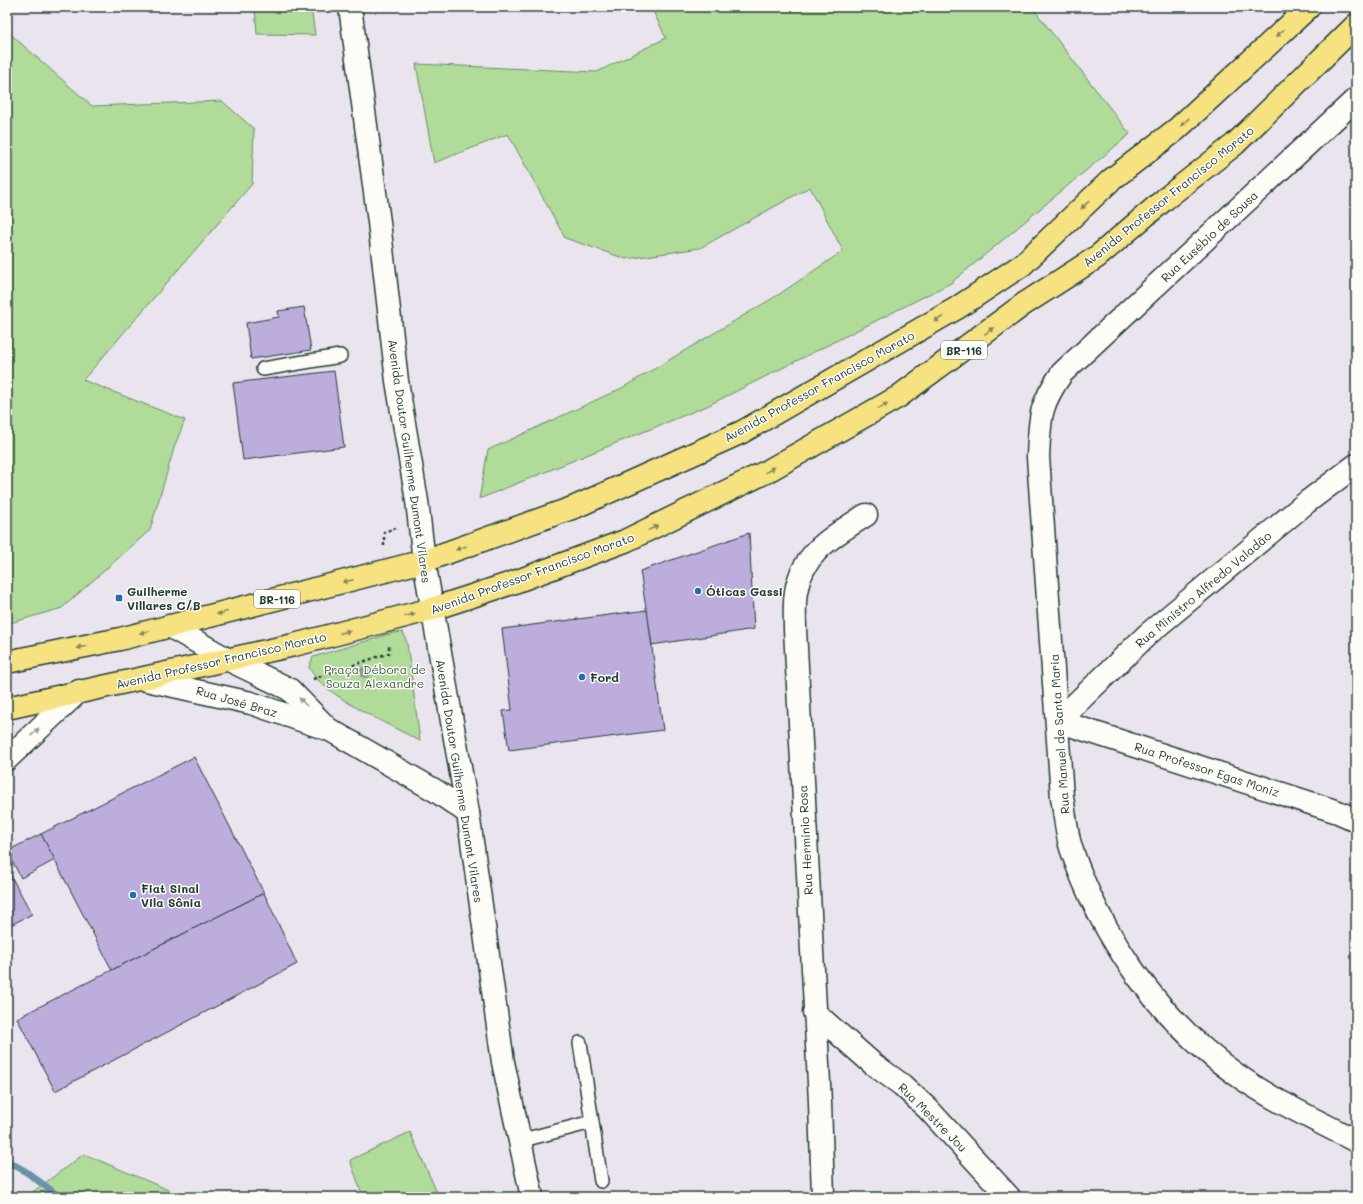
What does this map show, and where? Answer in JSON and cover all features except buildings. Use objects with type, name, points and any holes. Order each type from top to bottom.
[{"type":"highway","name":"Avenida Professor Francisco Morato","points":[[7,662],[120,639],[424,562],[575,507],[742,432],[957,308],[1022,265],[1111,180],[1177,129],[1309,7]]},
{"type":"highway","name":"Avenida Professor Francisco Morato","points":[[7,708],[294,645],[432,609],[625,541],[766,472],[898,397],[1024,304],[1097,257],[1165,199],[1235,144],[1356,25]]},
{"type":"street","name":"Avenida Doutor Guilherme Dumont Vilares","points":[[350,7],[379,222],[397,381],[424,562],[468,813],[503,1062],[532,1197]]},
{"type":"street","name":"Rua Eusébio de Sousa","points":[[1062,373],[1356,99]]},
{"type":"street","name":"Rua Manuel de Santa Maria","points":[[1062,373],[1049,392],[1041,413],[1038,456],[1058,721],[1062,797],[1071,847],[1089,892],[1110,932],[1132,967],[1166,1013],[1203,1047],[1237,1075],[1356,1141]]},
{"type":"street","name":"Rua Ministro Alfredo Valadão","points":[[1058,721],[1148,634],[1307,502],[1356,465]]},
{"type":"street","name":"Rua Hermínio Rosa","points":[[823,1197],[820,1102],[814,1012],[795,629],[796,592],[803,568],[812,554],[828,539],[866,515]]},
{"type":"street","name":"Rua José Braz","points":[[169,626],[227,659],[289,688],[330,730]]},
{"type":"street","name":"Rua José Braz","points":[[142,679],[251,703],[330,730],[436,791],[468,813]]},
{"type":"street","points":[[7,759],[79,691]]},
{"type":"street","name":"Rua Professor Egas Moniz","points":[[1058,721],[1338,812],[1356,820]]},
{"type":"street","name":"Rua Mestre Jou","points":[[814,1012],[873,1064],[902,1085],[928,1109],[1009,1197]]},
{"type":"lane","points":[[263,369],[340,356]]},
{"type":"lane","points":[[580,1043],[601,1180]]},
{"type":"lane","points":[[519,1141],[592,1122]]},
{"type":"path","points":[[385,572],[384,532],[419,522]]},
{"type":"path","points":[[289,688],[389,653],[388,621]]},
{"type":"green space","points":[[255,7],[311,7],[315,35],[257,34]]},
{"type":"green space","points":[[651,7],[1032,7],[1130,134],[951,283],[707,406],[479,499],[488,450],[622,388],[778,295],[843,251],[810,187],[700,248],[626,259],[565,238],[508,134],[434,163],[416,64],[597,72],[666,38]]},
{"type":"green space","points":[[7,31],[92,106],[222,101],[254,129],[252,184],[83,380],[185,420],[175,445],[150,530],[62,608],[7,624]]},
{"type":"green space","name":"Praça Débora de Souza Alexandre","points":[[403,632],[407,643],[420,741],[376,719],[342,699],[327,688],[309,667],[313,657],[393,633]]},
{"type":"green space","points":[[410,1132],[439,1197],[363,1197],[350,1160]]},
{"type":"green space","points":[[84,1154],[185,1197],[26,1197]]},
{"type":"waterway","points":[[7,1161],[25,1171],[60,1197]]},
{"type":"place","name":"Óticas Gassi","points":[[698,591]]},
{"type":"place","name":"Guilherme Villares C/B","points":[[119,598]]},
{"type":"place","name":"Ford","points":[[582,677]]},
{"type":"place","name":"Fiat Sinal Vila Sônia","points":[[133,895]]}]
